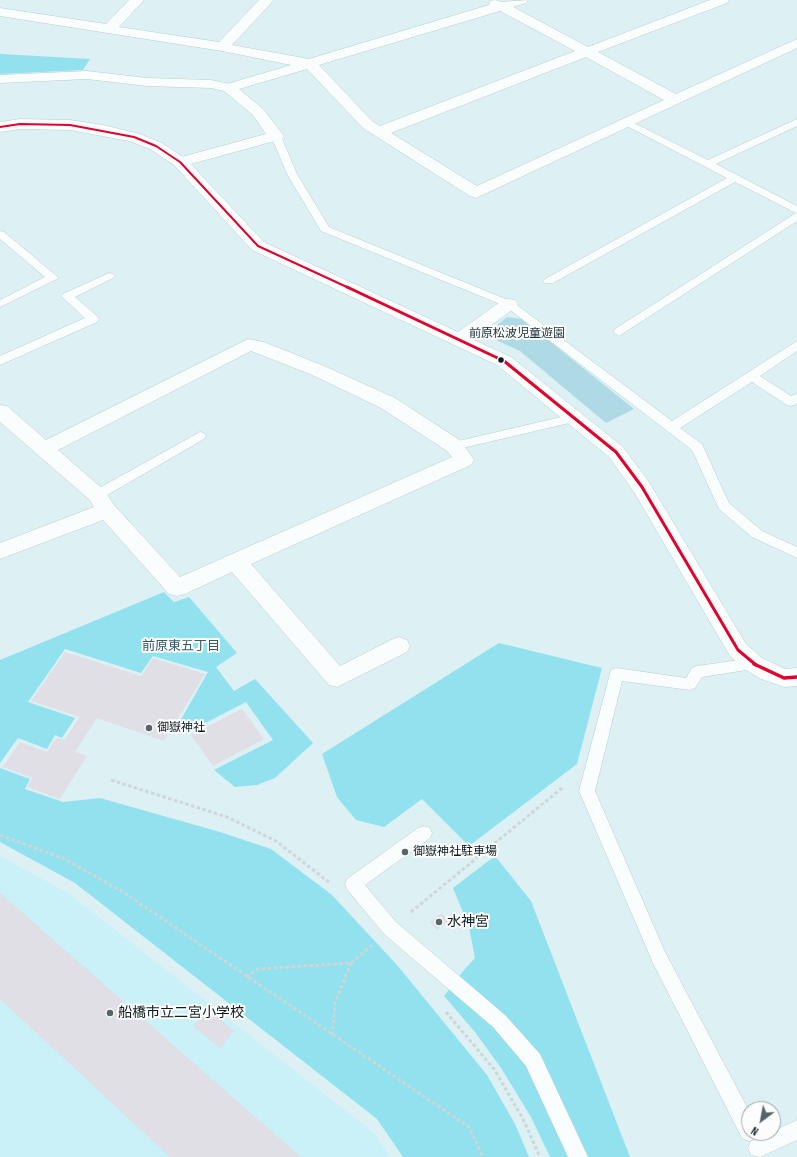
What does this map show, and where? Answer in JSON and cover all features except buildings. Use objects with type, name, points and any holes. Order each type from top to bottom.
[{"type":"street","points":[[0,11],[11,0]]},
{"type":"street","points":[[109,29],[137,0]]},
{"type":"street","points":[[222,47],[267,0]]},
{"type":"street","points":[[476,0],[502,6],[674,99]]},
{"type":"street","points":[[229,88],[522,0]]},
{"type":"street","points":[[378,132],[722,0]]},
{"type":"street","points":[[0,11],[222,47],[310,64],[368,125],[476,193],[674,99],[797,43]]},
{"type":"street","points":[[0,79],[87,75],[147,82],[211,84],[229,88],[258,112],[276,136],[180,162]]},
{"type":"street","points":[[0,127],[40,124],[70,125],[134,137],[156,146],[180,162],[258,246],[504,361],[616,452],[628,466],[642,487],[738,650],[754,664],[769,672],[784,678],[797,677]]},
{"type":"street","points":[[459,340],[509,304]]},
{"type":"street","points":[[0,411],[44,449],[102,503],[177,588],[464,460],[454,446],[388,403],[317,370],[257,346],[248,345],[44,449]]},
{"type":"street","points":[[0,550],[102,503]]},
{"type":"street","points":[[235,562],[337,678],[399,646]]},
{"type":"lane","points":[[626,122],[797,210]]},
{"type":"lane","points":[[709,164],[797,122]]},
{"type":"lane","points":[[276,136],[292,174],[325,229],[509,304],[670,428],[697,447],[724,506],[757,534],[797,553]]},
{"type":"lane","points":[[549,281],[735,178]]},
{"type":"lane","points":[[619,332],[797,216]]},
{"type":"lane","points":[[0,234],[53,278],[0,304]]},
{"type":"lane","points":[[0,360],[93,319],[67,296],[109,276]]},
{"type":"lane","points":[[670,428],[752,376],[797,345]]},
{"type":"lane","points":[[752,376],[792,402],[797,398]]},
{"type":"lane","points":[[454,446],[574,418]]},
{"type":"lane","points":[[102,503],[200,436]]},
{"type":"lane","points":[[754,664],[697,672],[690,684],[616,674],[588,792],[659,957],[755,1142],[797,1130]]},
{"type":"lane","points":[[424,833],[353,884],[390,928],[499,1020],[533,1060],[578,1157]]},
{"type":"path","points":[[405,916],[595,761]]},
{"type":"path","points":[[111,780],[227,817],[276,841],[334,886]]},
{"type":"path","points":[[0,835],[65,859],[110,885],[469,1127],[483,1157]]},
{"type":"path","points":[[332,1035],[335,1003],[351,963],[390,928]]},
{"type":"path","points":[[246,977],[258,969],[351,963]]},
{"type":"path","points":[[443,1009],[494,1069],[523,1119],[540,1157]]},
{"type":"shaded area","points":[[0,53],[90,59],[83,70],[0,74]]},
{"type":"shaded area","points":[[164,592],[174,602],[189,597],[237,653],[216,667],[234,691],[255,679],[313,743],[275,778],[257,785],[235,787],[214,770],[273,740],[246,702],[184,734],[175,730],[208,672],[153,656],[141,673],[65,649],[28,702],[75,718],[62,738],[55,735],[47,749],[18,738],[0,763],[0,660]]},
{"type":"shaded area","points":[[499,643],[602,668],[577,764],[469,846],[422,799],[384,827],[356,820],[337,797],[322,754]]},
{"type":"shaded area","points":[[0,768],[30,779],[25,789],[63,802],[100,798],[220,832],[271,849],[332,895],[397,965],[487,1075],[515,1124],[529,1157],[403,1157],[377,1119],[75,883],[0,842]]},
{"type":"shaded area","name":"船橋市立二宮小学校","points":[[0,856],[68,893],[374,1133],[390,1157],[0,1157]]},
{"type":"shaded area","points":[[495,856],[531,901],[630,1157],[550,1157],[531,1117],[501,1068],[475,1032],[444,996],[475,958],[469,927],[453,888]]},
{"type":"green space","name":"前原松波児童遊園","points":[[507,317],[522,319],[634,409],[606,423],[520,351],[485,335]]},
{"type":"transit line","points":[[0,127],[20,124],[70,125],[134,137],[156,146],[180,162],[258,246],[504,361],[616,452],[642,487],[738,650],[754,664],[769,672],[784,678],[797,677]]},
{"type":"place","name":"御嶽神社","points":[[149,728]]},
{"type":"place","name":"御嶽神社駐車場","points":[[405,852]]},
{"type":"place","name":"水神宮","points":[[439,922]]},
{"type":"place","name":"船橋市立二宮小学校","points":[[110,1013]]},
{"type":"district","name":"前原東五丁目","points":[[181,647]]}]
